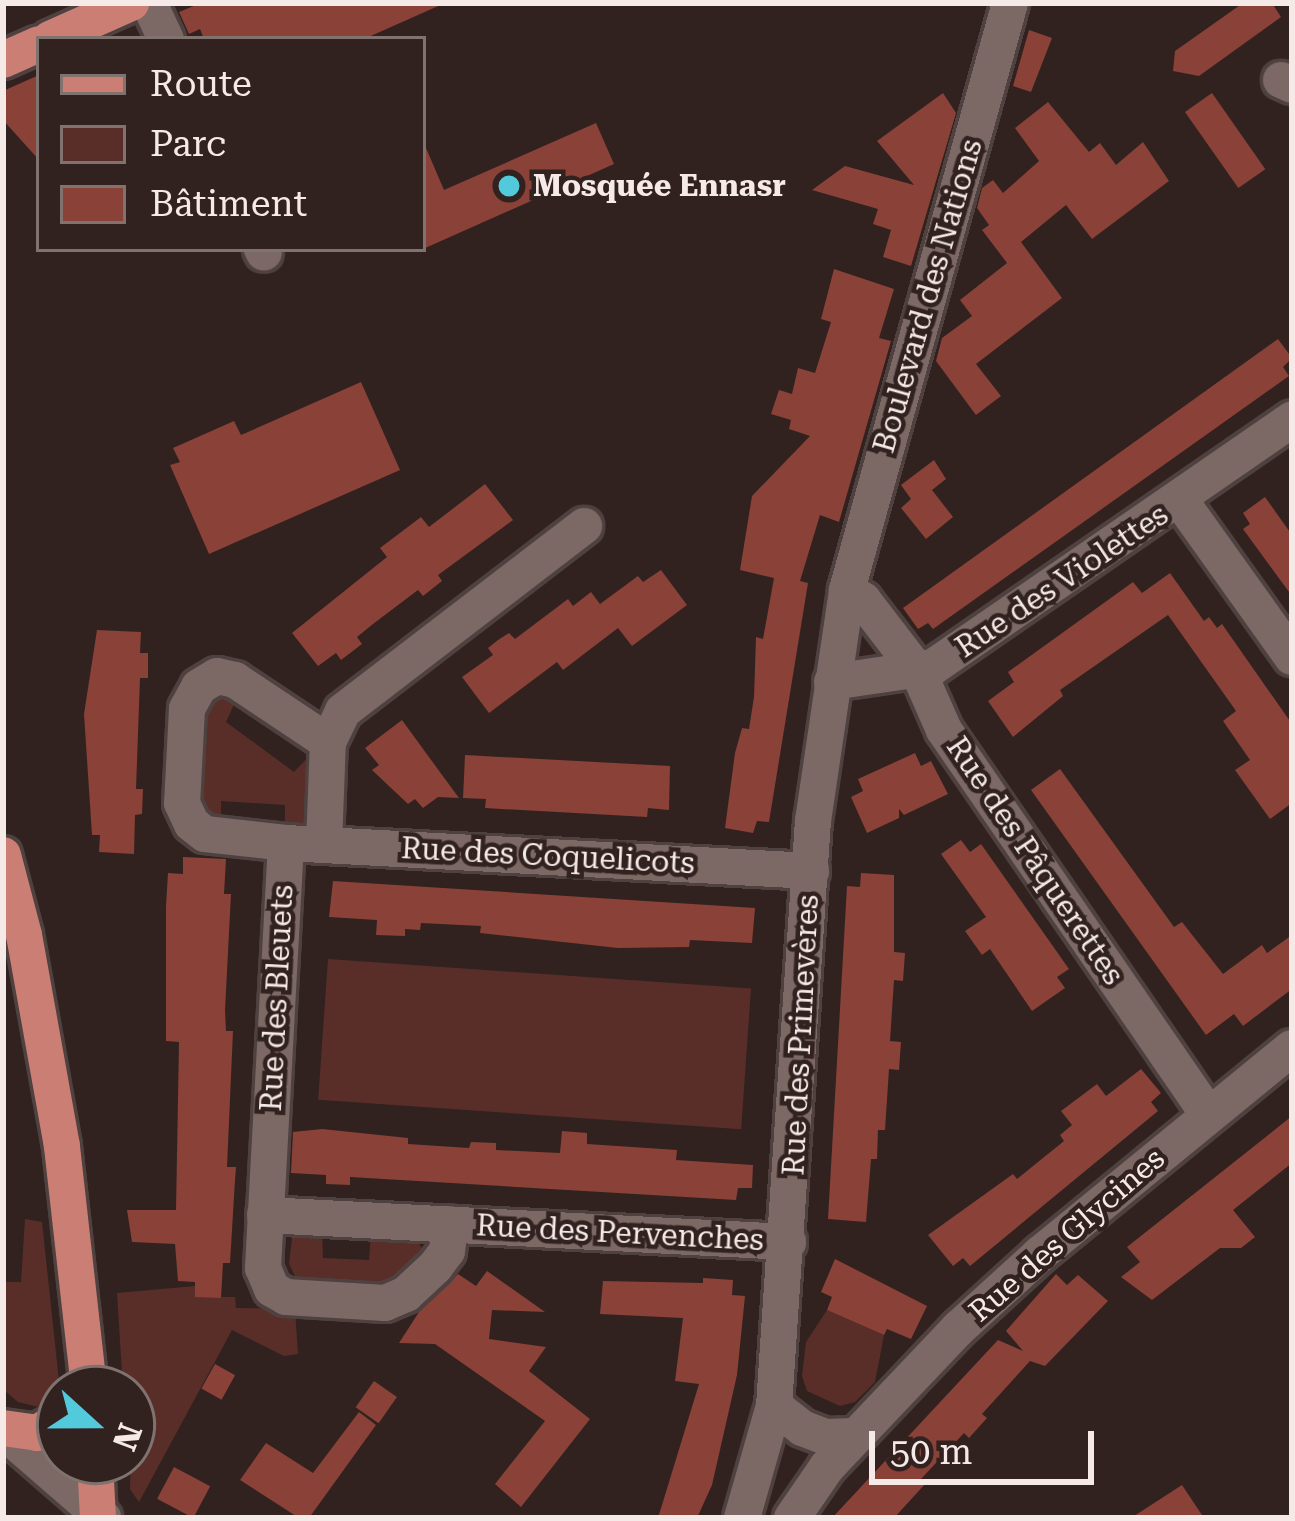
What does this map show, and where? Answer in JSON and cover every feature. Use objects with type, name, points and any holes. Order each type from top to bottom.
[{"type":"main road","points":[[57,36],[131,3]]},
{"type":"main road","points":[[3,60],[36,45]]},
{"type":"main road","points":[[3,855],[24,934],[62,1147],[84,1365]]},
{"type":"main road","points":[[3,1429],[36,1433]]},
{"type":"main road","points":[[97,1485],[100,1517]]},
{"type":"street","points":[[148,3],[164,36]]},
{"type":"street","name":"Boulevard des Nations","points":[[847,590],[1010,3]]},
{"type":"street","name":"Rue des Violettes","points":[[919,673],[1180,500],[1292,419]]},
{"type":"street","points":[[1180,500],[1292,657]]},
{"type":"street","points":[[324,844],[328,742],[344,711],[584,526]]},
{"type":"street","points":[[847,590],[863,600],[919,673]]},
{"type":"street","name":"Rue des Primevères","points":[[756,1480],[774,1406],[811,871],[847,590]]},
{"type":"street","points":[[832,682],[919,673]]},
{"type":"street","name":"Rue des Pâquerettes","points":[[919,673],[944,730],[1209,1114]]},
{"type":"street","name":"Rue des Bleuets","points":[[265,1215],[286,843],[205,834],[192,824],[182,803],[187,709],[199,687],[217,676],[235,680],[328,742]]},
{"type":"street","name":"Rue des Coquelicots","points":[[286,843],[811,871]]},
{"type":"street","name":"Rue des Glycines","points":[[792,1518],[855,1436],[1024,1269],[1292,1048]]},
{"type":"street","name":"Rue des Pervenches","points":[[451,1225],[447,1251],[406,1294],[385,1303],[307,1299],[272,1289],[262,1268],[265,1215],[788,1242]]},
{"type":"street","points":[[774,1406],[814,1433],[855,1436]]},
{"type":"street","points":[[3,1429],[100,1517]]},
{"type":"street","points":[[742,1518],[756,1480],[786,1485],[827,1467]]},
{"type":"green space","points":[[215,697],[236,700],[226,722],[294,772],[310,755],[310,815],[302,825],[285,829],[285,805],[221,801],[221,824],[209,822],[197,799],[201,717]]},
{"type":"green space","points":[[328,959],[751,989],[741,1129],[318,1100]]},
{"type":"green space","points":[[25,1219],[42,1222],[57,1365],[36,1365],[36,1406],[18,1402],[3,1389],[3,1282],[21,1282]]},
{"type":"green space","points":[[322,1231],[323,1258],[369,1260],[371,1234],[413,1236],[424,1251],[393,1283],[382,1287],[297,1280],[289,1264],[292,1238]]},
{"type":"green space","points":[[195,1286],[195,1297],[235,1297],[236,1308],[295,1309],[298,1354],[284,1356],[232,1330],[156,1471],[156,1365],[122,1365],[117,1293]]},
{"type":"green space","points":[[827,1310],[884,1335],[875,1382],[855,1402],[840,1406],[807,1391],[802,1376],[806,1342]]},
{"type":"green space","points":[[130,1485],[148,1485],[139,1502]]},
{"type":"building","points":[[201,3],[445,3],[371,36],[203,36],[200,29],[189,34],[179,12]]},
{"type":"building","points":[[1243,3],[1272,3],[1281,17],[1199,76],[1173,71],[1175,51]]},
{"type":"building","points":[[1029,30],[1052,38],[1031,92],[1013,86]]},
{"type":"building","points":[[36,76],[36,157],[3,120],[3,91]]},
{"type":"building","points":[[943,93],[956,113],[911,266],[883,257],[891,230],[873,224],[878,209],[812,190],[845,166],[914,185],[877,141]]},
{"type":"building","points":[[1212,93],[1265,169],[1238,188],[1185,112]]},
{"type":"building","points":[[1048,102],[1089,152],[1100,143],[1116,165],[1143,142],[1169,181],[1092,239],[1066,205],[1021,242],[1062,298],[976,364],[1001,396],[976,415],[936,361],[942,338],[972,316],[960,300],[1007,263],[982,230],[989,225],[977,208],[982,188],[993,180],[1003,193],[1039,161],[1015,128]]},
{"type":"building","name":"Mosquée Ennasr","points":[[596,123],[614,164],[426,248],[426,148],[444,190]]},
{"type":"building","points":[[834,269],[894,289],[879,338],[891,341],[839,522],[820,515],[800,581],[808,583],[769,822],[757,821],[753,833],[725,828],[735,753],[742,728],[749,729],[756,637],[763,639],[774,578],[740,570],[752,496],[810,436],[789,429],[791,420],[771,414],[779,390],[792,394],[798,368],[815,373],[831,322],[821,319]]},
{"type":"building","points":[[1278,339],[1292,358],[1283,367],[1289,376],[933,629],[928,623],[918,629],[903,608]]},
{"type":"building","points":[[361,382],[400,470],[209,554],[170,465],[180,462],[173,448],[234,421],[241,435]]},
{"type":"building","points":[[934,460],[946,479],[932,490],[953,517],[926,539],[901,508],[911,499],[901,485]]},
{"type":"building","points":[[485,484],[513,520],[438,575],[442,581],[423,596],[418,590],[357,637],[362,644],[341,660],[336,653],[318,666],[292,633],[387,557],[380,548],[421,517],[429,527]]},
{"type":"building","points":[[1265,497],[1292,535],[1292,596],[1243,529],[1250,524],[1243,513]]},
{"type":"building","points":[[661,570],[687,605],[632,646],[618,628],[563,670],[557,662],[489,713],[462,677],[493,655],[488,648],[498,640],[509,633],[515,639],[568,599],[573,606],[591,592],[600,604],[638,576],[643,582]]},
{"type":"building","points":[[1170,573],[1204,621],[1209,617],[1217,628],[1222,624],[1292,724],[1292,803],[1270,819],[1235,770],[1250,760],[1223,721],[1236,711],[1168,615],[1060,690],[1063,696],[1013,737],[988,701],[1014,682],[1008,672],[1133,582],[1142,593]]},
{"type":"building","points":[[97,630],[141,632],[140,653],[148,653],[148,678],[140,678],[136,789],[143,789],[142,814],[135,815],[134,854],[99,852],[100,835],[92,835],[84,714]]},
{"type":"building","points":[[402,720],[459,798],[438,797],[423,808],[415,799],[408,804],[372,770],[379,765],[365,748]]},
{"type":"building","points":[[915,753],[921,766],[931,761],[948,794],[904,815],[899,809],[899,818],[867,833],[851,797],[863,791],[858,779]]},
{"type":"building","points":[[465,755],[670,766],[669,810],[648,808],[647,817],[485,808],[486,799],[463,798]]},
{"type":"building","points":[[1060,769],[1174,927],[1182,922],[1223,974],[1262,945],[1267,953],[1292,935],[1292,989],[1243,1026],[1234,1014],[1206,1035],[1031,790]]},
{"type":"building","points":[[961,840],[970,852],[981,844],[1069,969],[1057,977],[1065,988],[1032,1011],[990,949],[982,955],[965,931],[986,917],[941,854]]},
{"type":"building","points":[[183,857],[226,859],[224,894],[231,894],[225,1010],[226,1031],[233,1031],[227,1167],[236,1167],[230,1263],[223,1263],[221,1298],[195,1297],[195,1282],[178,1281],[175,1244],[132,1242],[127,1210],[176,1210],[179,1042],[166,1041],[166,906],[168,873],[183,874]]},
{"type":"building","points":[[861,873],[894,875],[894,952],[905,953],[903,981],[894,980],[890,1041],[901,1042],[899,1070],[889,1069],[885,1130],[878,1130],[877,1159],[871,1159],[866,1222],[828,1219],[847,886],[860,887]]},
{"type":"building","points":[[333,881],[755,908],[752,943],[690,940],[689,947],[618,948],[480,933],[481,926],[421,923],[420,930],[405,929],[405,936],[376,935],[377,920],[329,917]]},
{"type":"building","points":[[1141,1069],[1161,1093],[1151,1102],[1158,1111],[970,1266],[963,1258],[953,1266],[928,1235],[1013,1174],[1017,1179],[1064,1141],[1060,1135],[1072,1125],[1061,1111],[1097,1084],[1106,1096]]},
{"type":"building","points":[[1292,1116],[1292,1163],[1233,1210],[1255,1237],[1241,1248],[1220,1248],[1152,1300],[1121,1277],[1140,1262],[1127,1247]]},
{"type":"building","points":[[322,1129],[408,1138],[408,1144],[469,1148],[471,1142],[496,1143],[496,1150],[560,1153],[562,1131],[587,1133],[587,1144],[677,1150],[676,1160],[753,1165],[752,1188],[738,1188],[736,1200],[350,1177],[350,1185],[326,1184],[326,1175],[291,1173],[293,1132]]},
{"type":"building","points":[[835,1259],[927,1306],[911,1339],[887,1329],[884,1335],[827,1310],[832,1297],[821,1292]]},
{"type":"building","points":[[487,1271],[545,1312],[492,1310],[489,1339],[546,1347],[529,1371],[590,1419],[521,1507],[495,1484],[545,1421],[435,1344],[399,1343],[419,1312],[458,1274],[476,1286]]},
{"type":"building","points":[[1056,1274],[1067,1285],[1078,1275],[1108,1301],[1045,1366],[1030,1361],[982,1414],[987,1418],[969,1438],[964,1433],[921,1479],[926,1483],[894,1518],[832,1518],[998,1340],[1023,1351],[1006,1331]]},
{"type":"building","points":[[703,1278],[733,1280],[732,1295],[745,1296],[737,1375],[712,1485],[697,1518],[658,1518],[699,1384],[675,1381],[683,1318],[600,1314],[603,1281],[703,1283]]},
{"type":"building","points":[[215,1364],[235,1375],[222,1400],[201,1388]]},
{"type":"building","points":[[374,1381],[397,1397],[379,1423],[356,1407]]},
{"type":"building","points":[[359,1412],[376,1425],[309,1518],[299,1518],[240,1480],[266,1443],[313,1473]]},
{"type":"building","points":[[174,1467],[210,1486],[193,1518],[157,1499]]},
{"type":"building","points":[[1182,1485],[1204,1518],[1131,1518]]},
{"type":"place","name":"Mosquée Ennasr","points":[[509,186]]}]
